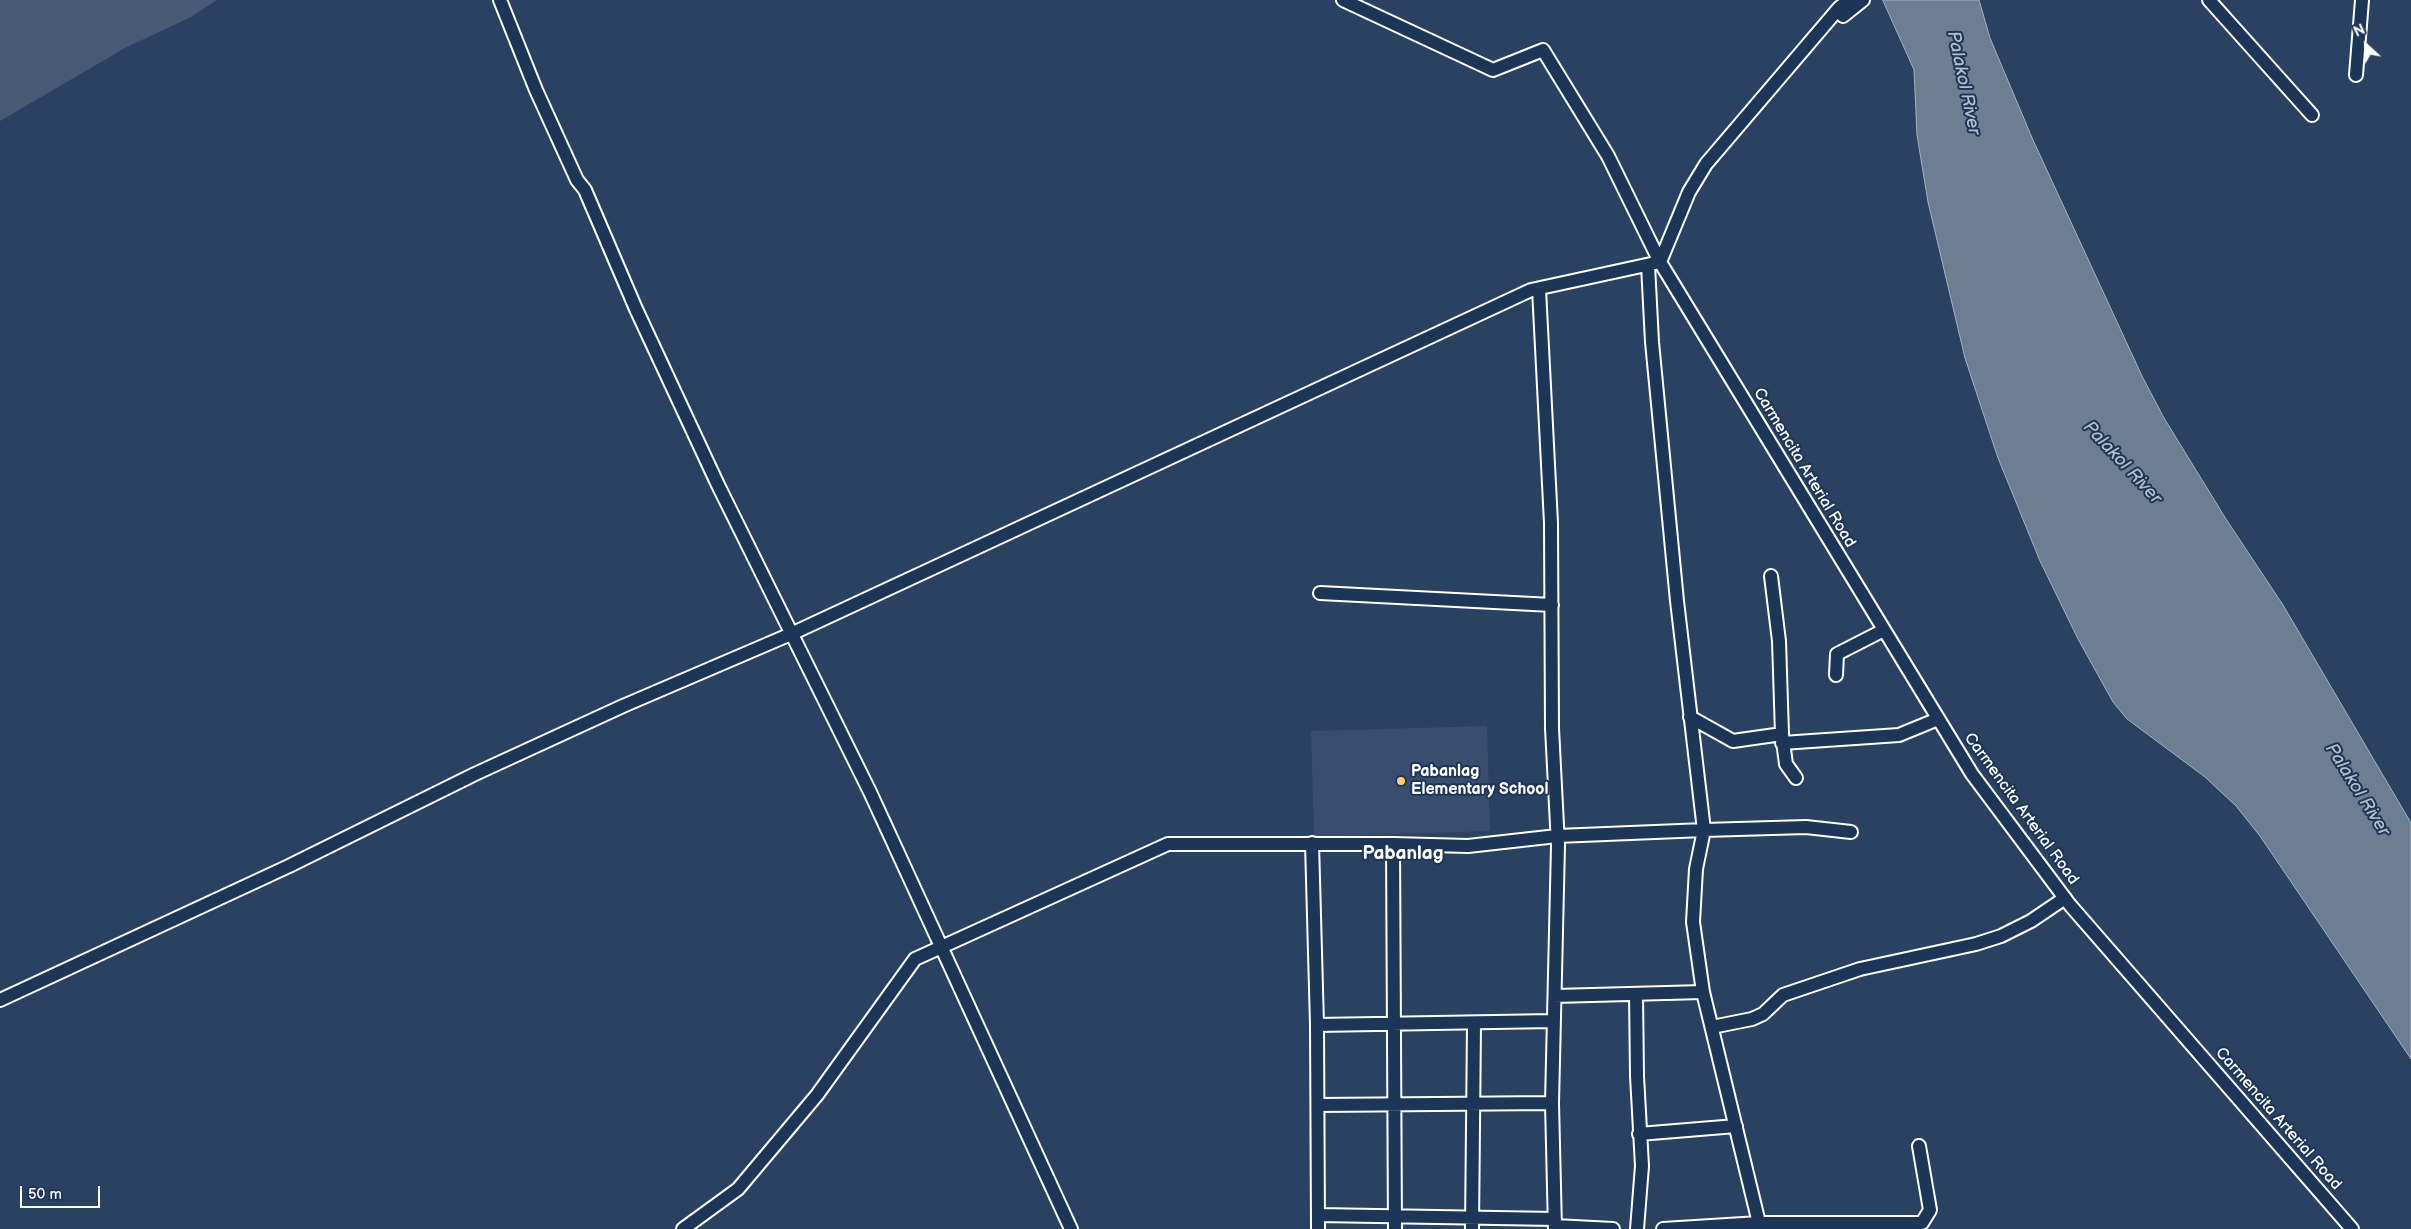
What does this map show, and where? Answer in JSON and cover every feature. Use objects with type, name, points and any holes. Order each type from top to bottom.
[{"type":"street","points":[[500,0],[536,90],[577,180],[585,190],[636,309],[791,634],[870,792],[1070,1229]]},
{"type":"street","name":"Carmencita Arterial Road","points":[[1343,0],[1493,70],[1543,50],[1608,156],[1654,264],[1884,630],[1972,774],[2065,898],[2352,1229]]},
{"type":"street","points":[[1842,12],[1849,0]]},
{"type":"street","points":[[1759,1223],[1703,992],[1694,922],[1696,869],[1704,830],[1690,717],[1653,352],[1654,264],[1689,192],[1706,164],[1826,25],[1842,12],[1862,0]]},
{"type":"street","points":[[2209,0],[2312,115]]},
{"type":"street","points":[[2356,75],[2362,0]]},
{"type":"street","points":[[0,1000],[289,866],[528,750],[791,634],[1522,294],[1654,264]]},
{"type":"street","points":[[1539,289],[1551,523],[1552,728],[1557,836],[1552,1103],[1555,1224]]},
{"type":"street","points":[[1771,576],[1780,641],[1782,738],[1786,764],[1796,778]]},
{"type":"street","points":[[1320,593],[1552,605]]},
{"type":"street","points":[[1836,675],[1837,654],[1884,630]]},
{"type":"street","points":[[1690,717],[1733,741],[1899,735],[1938,719]]},
{"type":"street","points":[[683,1229],[738,1189],[816,1096],[915,959],[1168,844],[1312,843],[1468,846],[1557,836],[1704,830],[1806,827],[1850,832]]},
{"type":"street","points":[[1312,843],[1318,1024],[1318,1229]]},
{"type":"street","points":[[1394,844],[1395,1229]]},
{"type":"street","points":[[1712,1027],[1752,1019],[1763,1014],[1784,995],[1860,969],[1976,944],[2000,936],[2031,920],[2065,898]]},
{"type":"street","points":[[1555,996],[1703,992]]},
{"type":"street","points":[[1636,994],[1639,1134],[1642,1166],[1637,1229]]},
{"type":"street","points":[[1318,1024],[1474,1024],[1553,1021]]},
{"type":"street","points":[[1472,1224],[1474,1024]]},
{"type":"street","points":[[1319,1105],[1552,1103]]},
{"type":"street","points":[[1639,1134],[1736,1126]]},
{"type":"street","points":[[1663,1229],[1759,1223],[1922,1223],[1930,1210],[1919,1146]]},
{"type":"street","points":[[1318,1215],[1395,1216],[1472,1224],[1555,1224],[1613,1229]]},
{"type":"shaded area","points":[[0,0],[217,0],[191,17],[125,48],[0,121]]},
{"type":"shaded area","name":"Pabanlag Elementary School","points":[[1487,726],[1490,831],[1314,837],[1311,731]]},
{"type":"water","name":"Palakol River","points":[[1883,0],[1979,0],[1990,38],[2033,140],[2142,376],[2164,418],[2226,519],[2283,605],[2411,823],[2411,1059],[2260,836],[2236,806],[2205,777],[2127,719],[2113,702],[2078,639],[2040,561],[1998,458],[1965,358],[1928,202],[1917,135],[1914,70]]},
{"type":"place","name":"Pabanlag Elementary School","points":[[1401,781]]},
{"type":"district","name":"Pabanlag","points":[[1403,854]]}]
